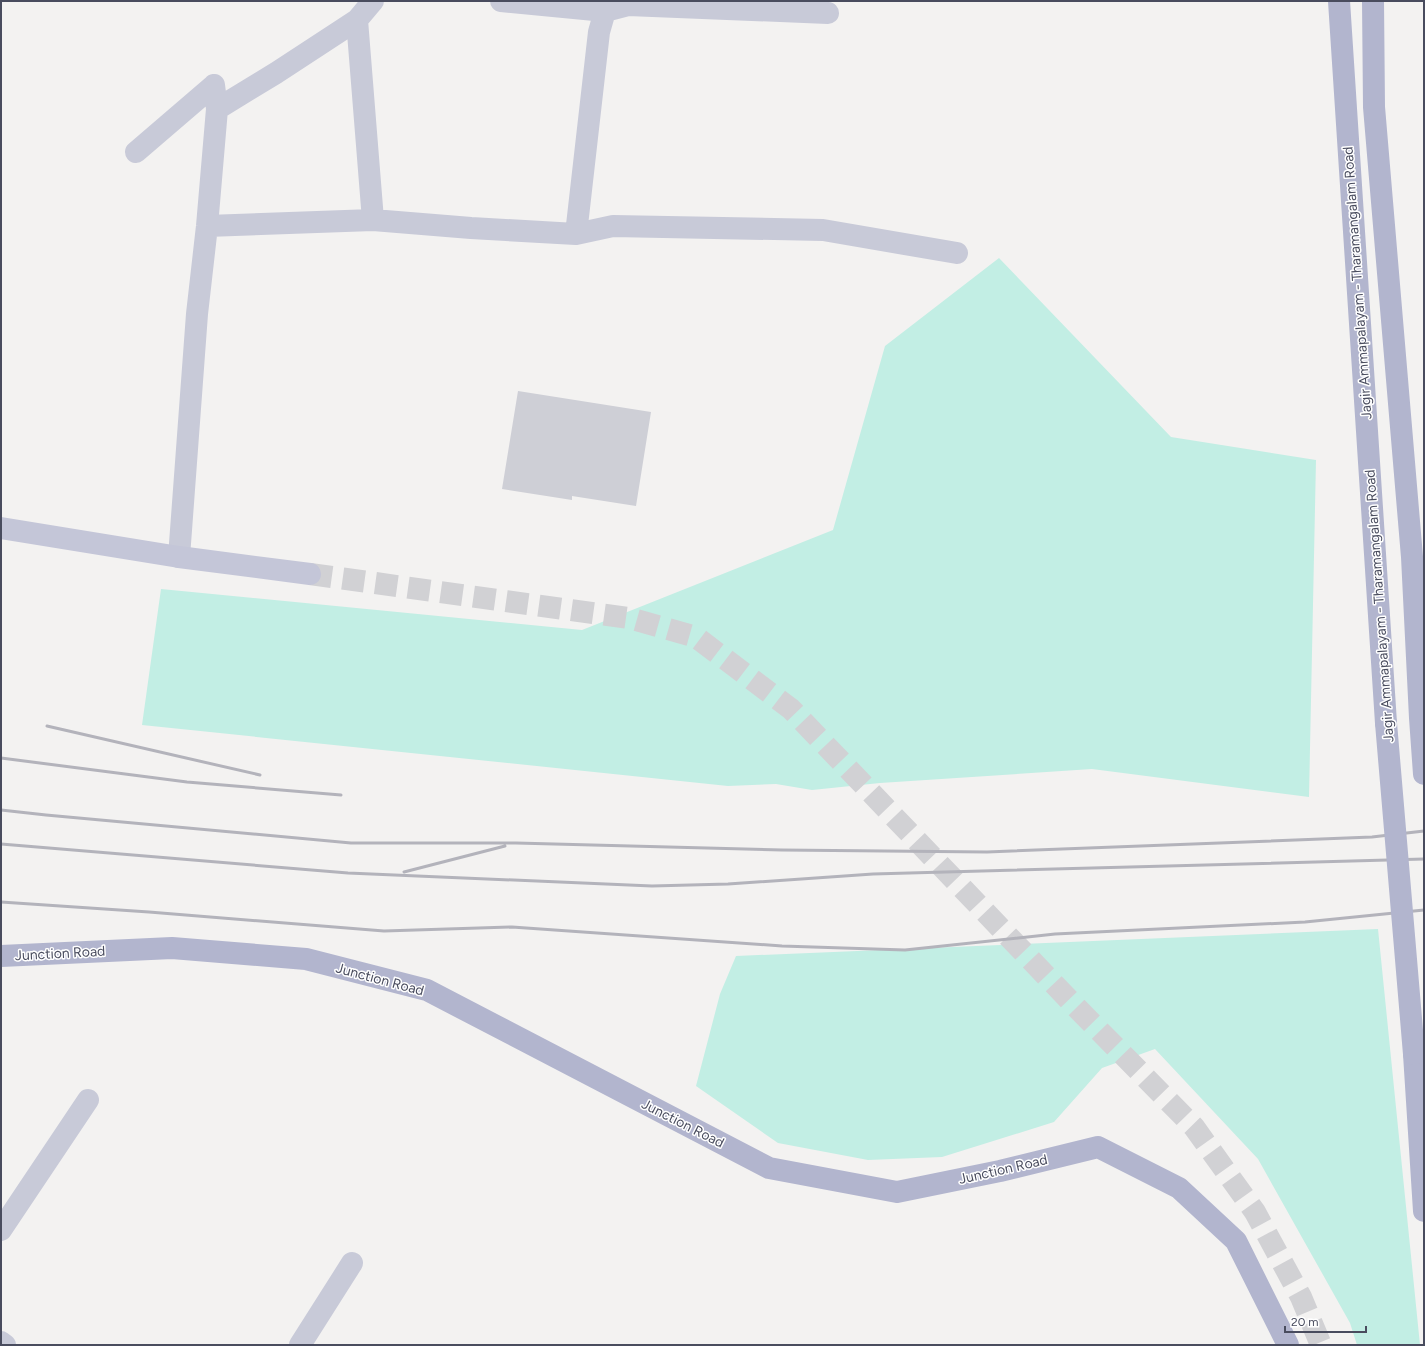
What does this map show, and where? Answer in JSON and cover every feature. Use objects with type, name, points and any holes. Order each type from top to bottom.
[{"type":"main road","name":"Jagir Ammapalayam - Tharamangalam Road","points":[[1339,1],[1386,723],[1414,1054],[1424,1211]]},
{"type":"main road","points":[[1373,1],[1374,107],[1412,557],[1424,774]]},
{"type":"main road","points":[[1,528],[179,557],[310,574]]},
{"type":"main road","name":"Junction Road","points":[[1,956],[172,948],[306,959],[427,990],[770,1168],[897,1192],[1000,1171],[1098,1147],[1179,1188],[1236,1241],[1288,1345]]},
{"type":"street","points":[[217,109],[276,73],[357,20],[373,1]]},
{"type":"street","points":[[501,1],[605,11],[628,5],[828,13]]},
{"type":"street","points":[[576,234],[598,32],[605,11]]},
{"type":"street","points":[[357,20],[373,220]]},
{"type":"street","points":[[136,152],[214,86],[217,109],[207,226],[197,314],[179,557]]},
{"type":"street","points":[[207,226],[373,220],[471,228],[576,234],[613,226],[822,230],[957,253]]},
{"type":"street","points":[[1,1230],[88,1100]]},
{"type":"street","points":[[300,1345],[352,1263]]},
{"type":"street","points":[[1,1342],[6,1345]]},
{"type":"green space","points":[[999,258],[1171,437],[1316,460],[1309,797],[1092,769],[880,783],[812,790],[776,784],[728,786],[142,725],[161,589],[582,630],[833,530],[885,346]]},
{"type":"green space","points":[[1378,929],[1420,1345],[1357,1345],[1350,1323],[1258,1159],[1155,1049],[1102,1068],[1054,1122],[942,1157],[868,1160],[778,1143],[696,1086],[720,994],[736,956]]},
{"type":"building","points":[[518,391],[651,412],[636,506],[572,496],[572,500],[502,489]]},
{"type":"tunnel","points":[[310,574],[629,618],[696,637],[791,709],[1074,1005],[1194,1127],[1255,1212],[1301,1297],[1321,1345]]},
{"type":"railway","points":[[47,726],[260,775]]},
{"type":"railway","points":[[1,758],[187,782],[341,795]]},
{"type":"railway","points":[[1,810],[351,843],[516,843],[782,850],[987,852],[1372,837],[1424,831]]},
{"type":"railway","points":[[1,844],[348,873],[652,886],[728,884],[873,874],[1424,859]]},
{"type":"railway","points":[[404,872],[505,846]]},
{"type":"railway","points":[[1,902],[149,912],[384,931],[512,927],[782,946],[905,950],[1055,934],[1305,922],[1424,910]]}]
